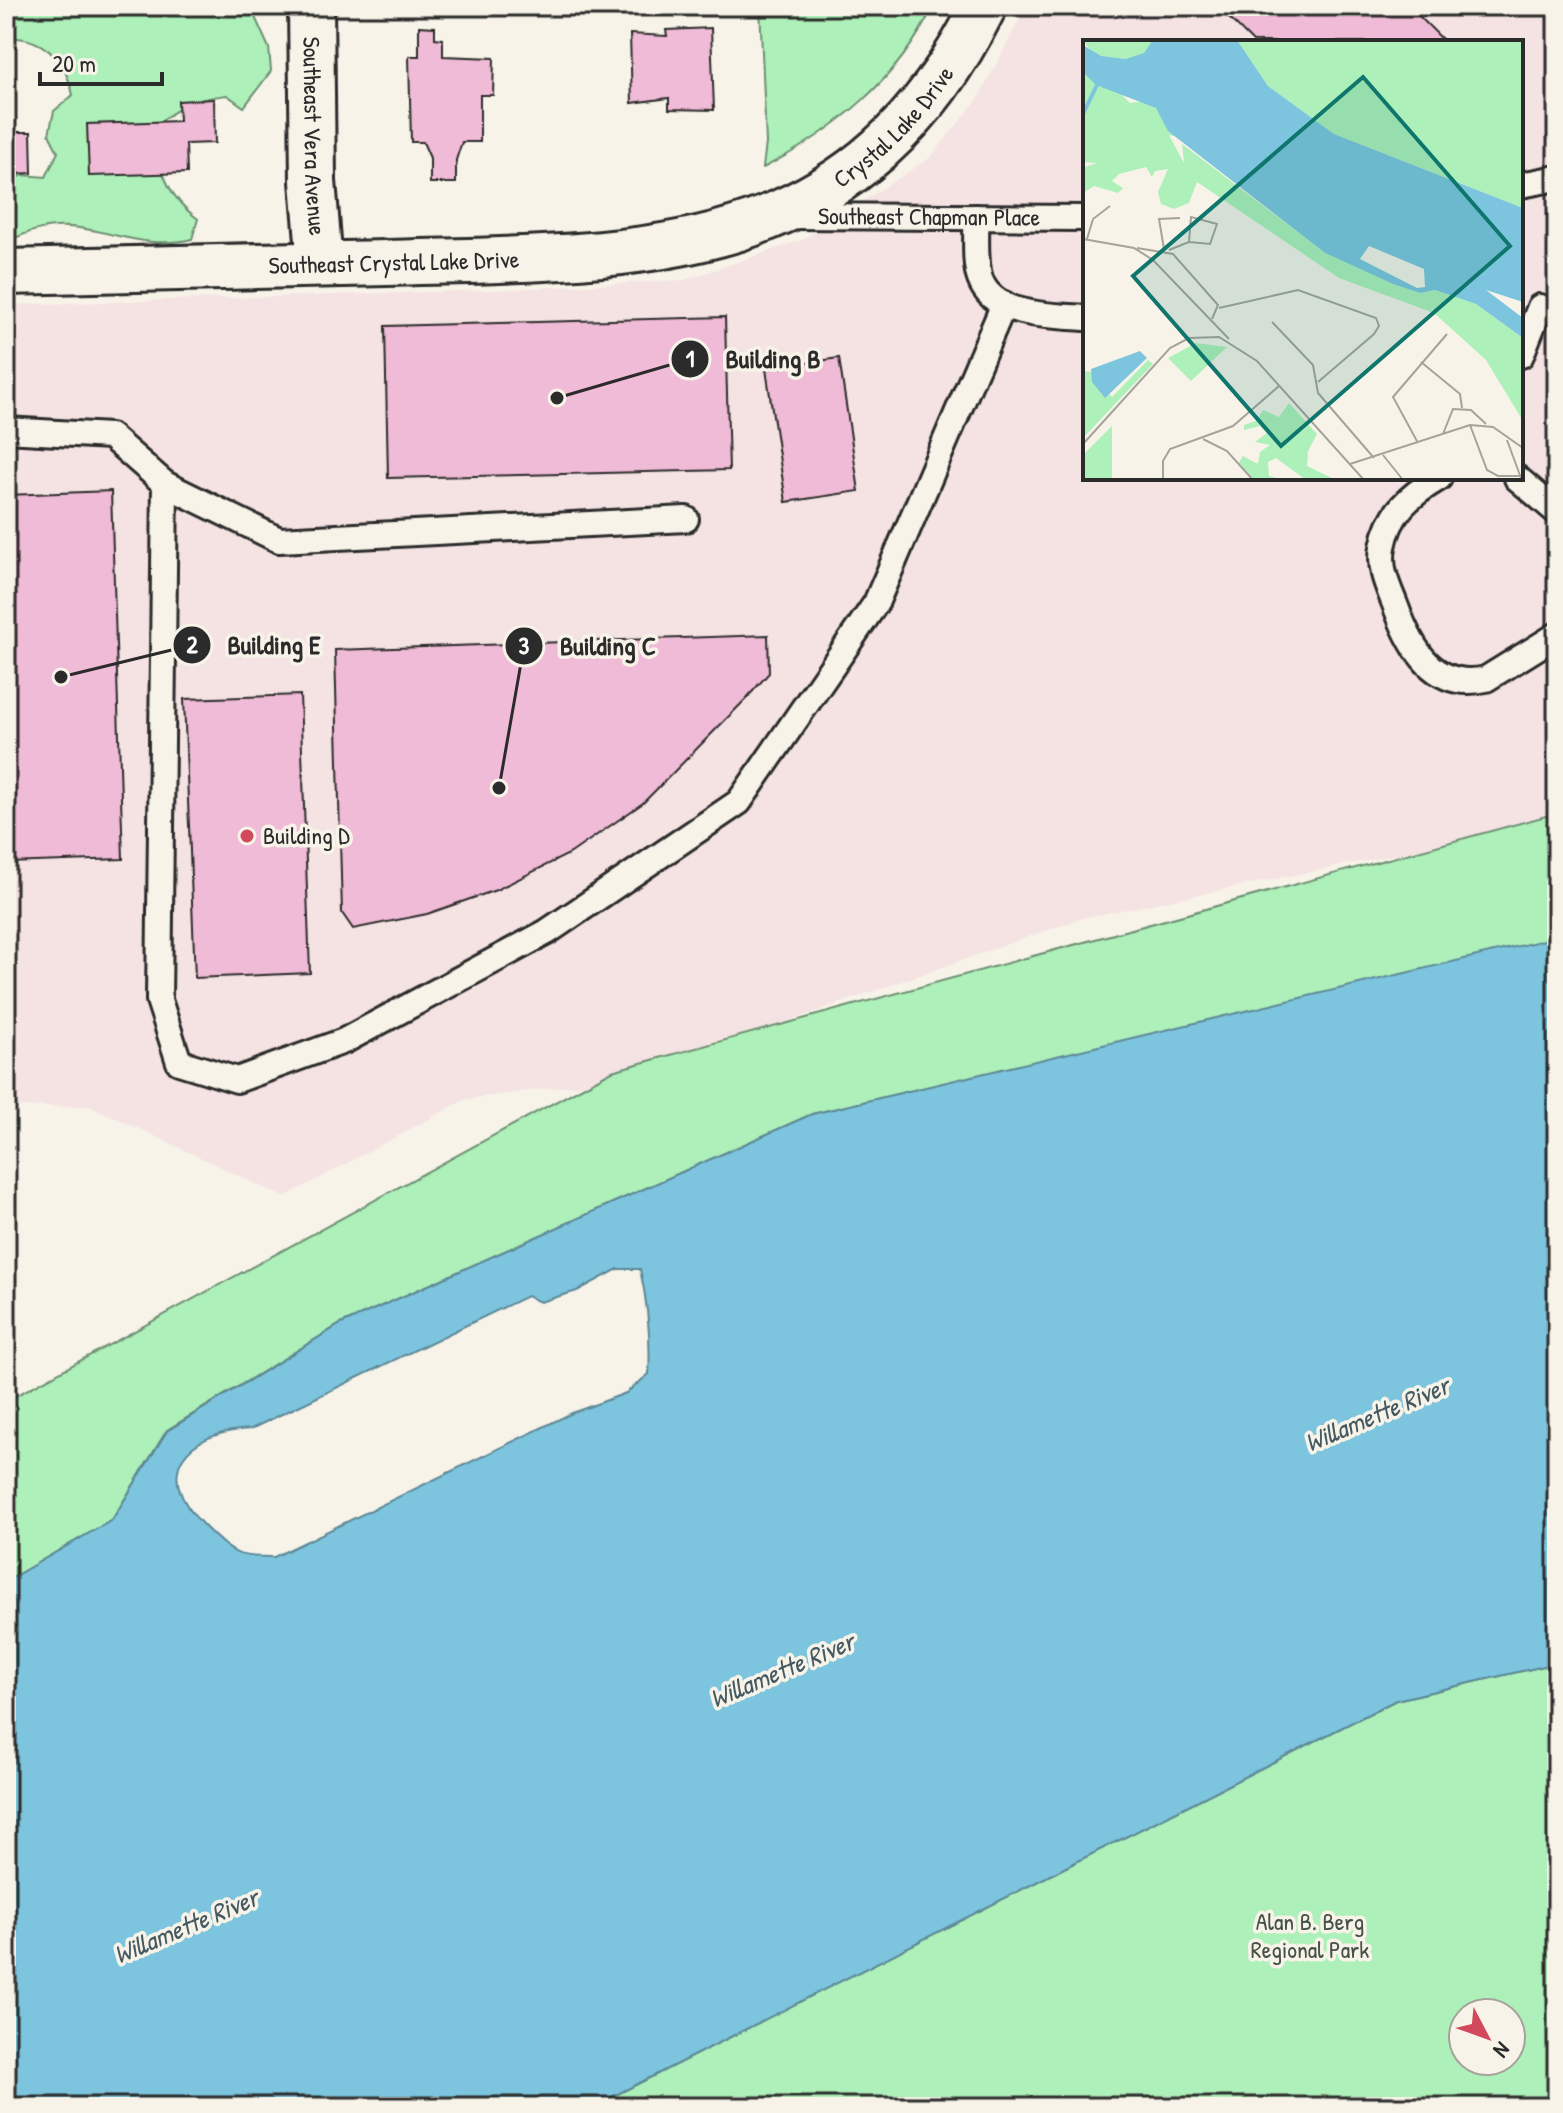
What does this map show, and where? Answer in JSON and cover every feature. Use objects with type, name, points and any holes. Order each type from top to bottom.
[{"type":"street","name":"Southeast Vera Avenue","points":[[311,6],[313,181],[320,264]]},
{"type":"street","name":"Crystal Lake Drive","points":[[775,216],[853,172],[904,125],[948,70],[984,6]]},
{"type":"street","name":"Southeast Crystal Lake Drive","points":[[6,272],[555,258],[660,249],[724,235],[775,216]]},
{"type":"lane","points":[[1523,185],[1557,178]]},
{"type":"lane","name":"Southeast Chapman Place","points":[[775,216],[1083,218]]},
{"type":"lane","points":[[976,217],[979,278],[990,296],[1025,312],[1083,318]]},
{"type":"lane","points":[[1523,349],[1539,303]]},
{"type":"lane","points":[[165,484],[159,1000],[179,1062],[237,1080],[344,1041],[547,932],[739,802],[876,603],[1004,304]]},
{"type":"lane","points":[[6,430],[110,436],[165,484],[279,540],[686,519]]},
{"type":"lane","points":[[1436,480],[1408,496],[1393,520],[1381,569],[1408,641],[1421,659],[1454,680],[1474,682],[1486,679],[1557,635]]},
{"type":"lane","points":[[1519,480],[1557,512]]},
{"type":"shaded area","points":[[1027,6],[1557,6],[1557,822],[1082,918],[624,1079],[466,1099],[284,1197],[91,1106],[6,1107],[6,305],[493,290],[685,280],[802,240],[930,158],[978,99]]},
{"type":"green space","points":[[6,6],[250,6],[269,48],[271,71],[244,107],[227,95],[217,96],[183,107],[160,122],[159,151],[164,176],[177,199],[198,219],[192,239],[144,241],[78,228],[56,227],[32,231],[6,243],[6,182],[23,175],[46,177],[58,152],[49,134],[54,111],[73,95],[65,72],[51,53],[32,41],[6,38]]},
{"type":"green space","points":[[760,6],[933,6],[902,57],[862,101],[814,138],[763,168],[766,143]]},
{"type":"green space","points":[[1557,813],[1557,940],[812,1114],[339,1325],[167,1430],[112,1520],[6,1581],[6,1401],[612,1071]]},
{"type":"green space","name":"Alan B. Berg Regional Park","points":[[1557,1663],[1557,2107],[592,2107],[1396,1700]]},
{"type":"water","name":"Willamette River","points":[[1557,937],[1557,1663],[1396,1700],[592,2107],[6,2107],[6,1581],[112,1520],[167,1431],[339,1325],[812,1114]],"holes":[[[618,1269],[640,1269],[648,1321],[649,1374],[626,1393],[572,1413],[274,1557],[245,1556],[232,1551],[187,1506],[179,1488],[178,1472],[183,1458],[193,1447],[209,1438],[251,1429],[527,1296],[540,1302],[577,1291]]]},
{"type":"building","points":[[1217,6],[1409,6],[1443,40],[1251,40]]},
{"type":"building","points":[[419,26],[435,27],[435,38],[443,39],[443,56],[494,58],[493,95],[480,95],[480,142],[462,142],[456,160],[456,183],[430,183],[430,158],[423,142],[411,142],[409,56],[419,56]]},
{"type":"building","points":[[711,28],[714,110],[669,109],[669,98],[632,103],[630,34],[667,36],[666,30]]},
{"type":"building","points":[[214,99],[215,143],[186,144],[187,173],[89,176],[87,124],[179,121],[178,101]]},
{"type":"building","points":[[6,132],[31,132],[32,173],[14,174],[14,180],[6,180]]},
{"type":"building","points":[[725,317],[729,470],[388,478],[385,326]]},
{"type":"building","points":[[839,358],[859,491],[786,502],[766,369]]},
{"type":"building","points":[[111,491],[123,859],[6,863],[6,495]]},
{"type":"building","points":[[768,635],[769,673],[746,699],[643,803],[571,853],[496,890],[427,914],[353,929],[342,913],[335,650]]},
{"type":"building","name":"Building D","points":[[300,695],[310,973],[195,978],[184,699]]},
{"type":"place","name":"Building B","points":[[557,398]]},
{"type":"place","name":"Building E","points":[[61,677]]},
{"type":"place","name":"Building C","points":[[499,788]]},
{"type":"place","name":"Building D","points":[[247,836]]}]
